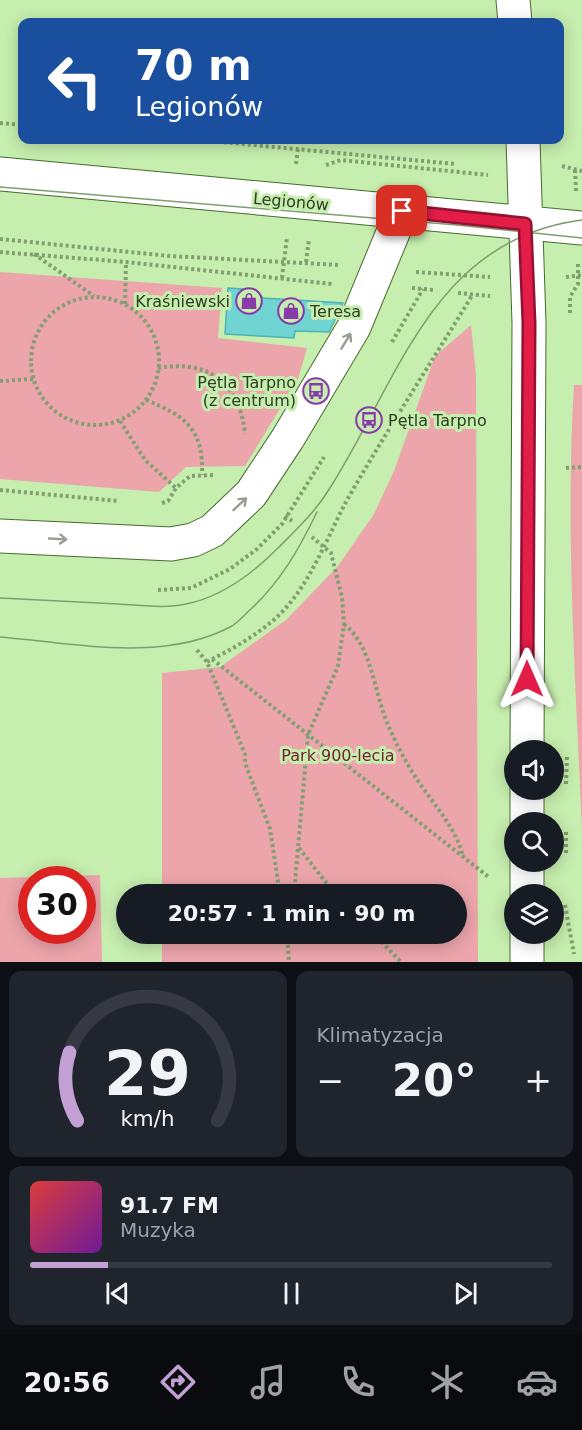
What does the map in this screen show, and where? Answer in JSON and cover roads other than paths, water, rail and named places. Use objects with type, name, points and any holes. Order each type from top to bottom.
[{"type":"street","points":[[513,0],[515,18]]},
{"type":"street","points":[[522,144],[529,323],[527,740]]},
{"type":"street","name":"Legionów","points":[[0,174],[582,228]]},
{"type":"street","points":[[0,536],[171,544],[194,540],[212,531],[251,494],[288,438],[348,336],[402,211]]},
{"type":"street","points":[[526,944],[526,962]]},
{"type":"tram line","points":[[0,187],[457,225],[582,238]]},
{"type":"tram line","points":[[0,598],[169,606],[199,601],[236,583],[277,549],[323,499],[425,321],[454,285],[489,255],[531,233],[582,220]]},
{"type":"tram line","points":[[0,637],[117,648],[176,645],[204,638],[233,625],[262,598],[288,564],[317,512]]},
{"type":"place","name":"Kraśniewski","points":[[249,301]]},
{"type":"place","name":"Teresa","points":[[291,311]]},
{"type":"place","name":"Pętla Tarpno (z centrum)","points":[[316,391]]},
{"type":"place","name":"Pętla Tarpno","points":[[369,420]]},
{"type":"park label","name":"Park 900-lecia","points":[[338,755]]}]
